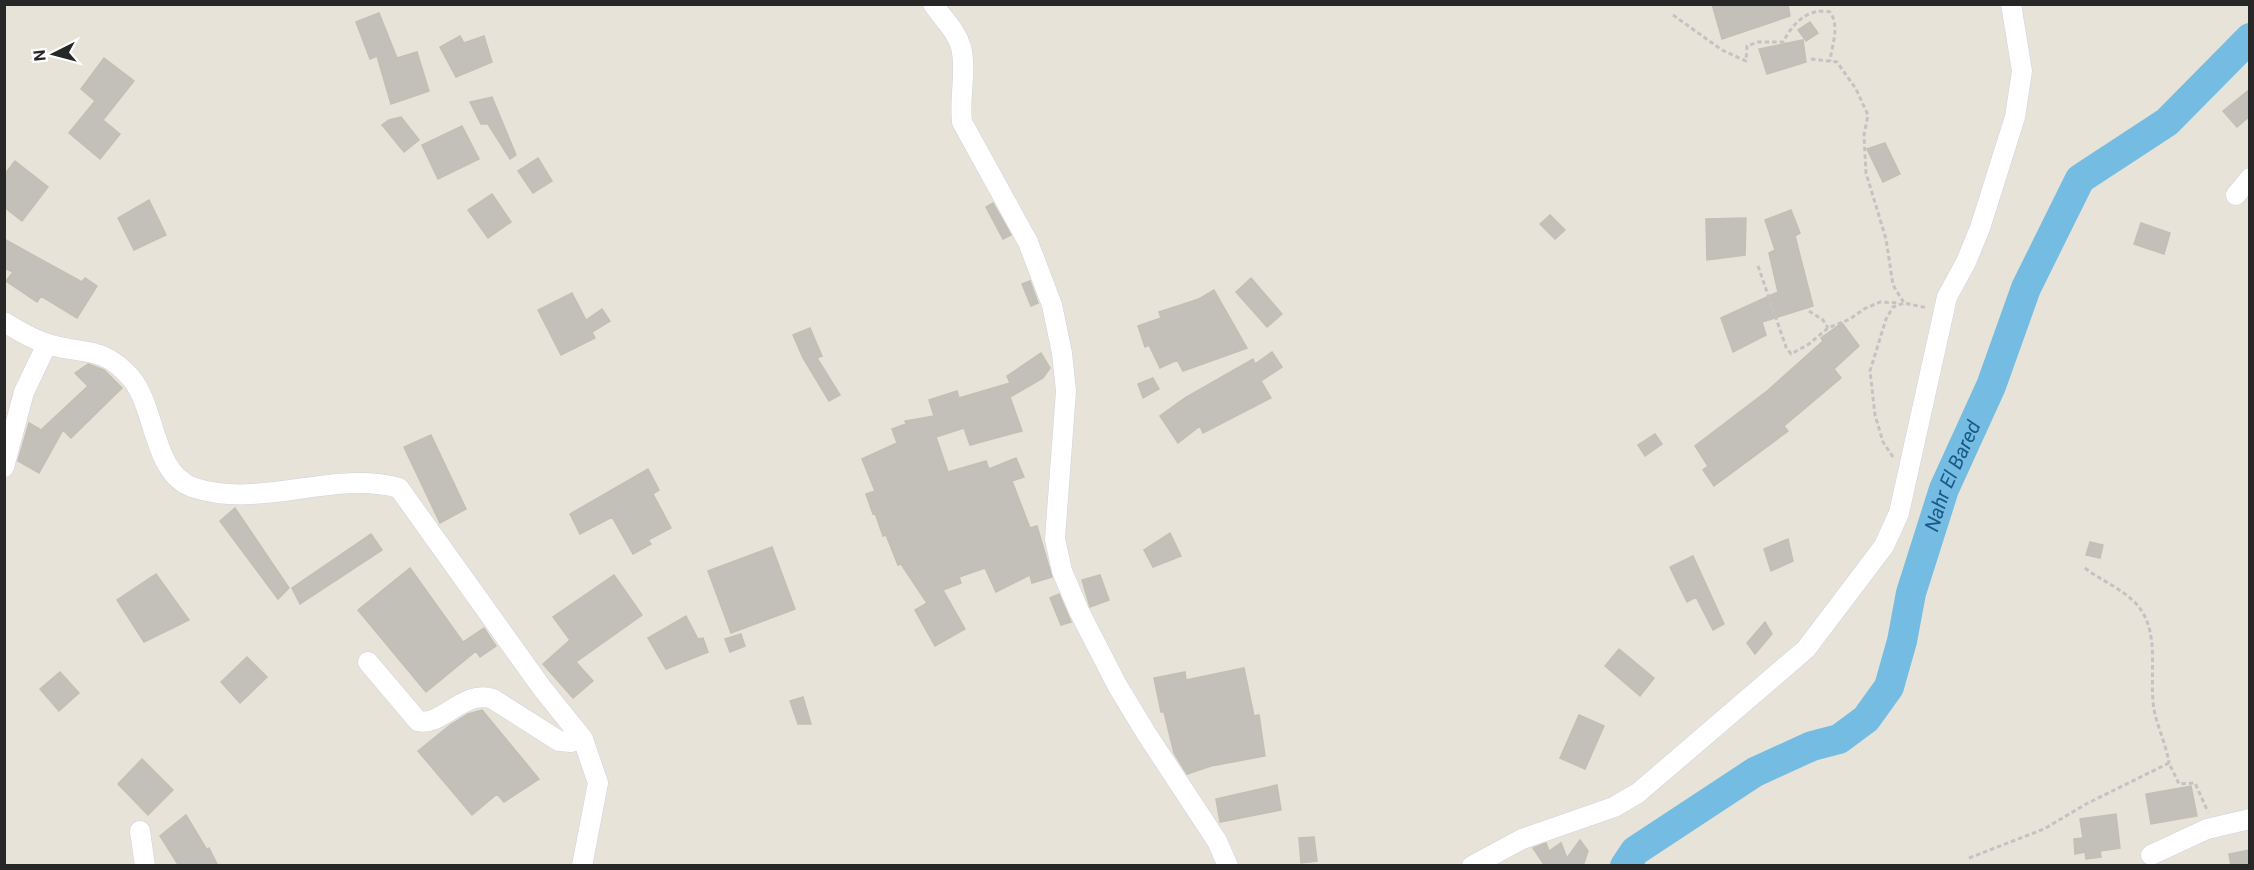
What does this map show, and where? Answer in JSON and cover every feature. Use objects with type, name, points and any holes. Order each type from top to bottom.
[{"type":"street","points":[[933,4],[952,28],[961,47],[963,64],[959,103],[962,122],[1028,242],[1052,305],[1062,352],[1066,391],[1055,539],[1062,571],[1079,611],[1117,685],[1217,841],[1228,866]]},
{"type":"street","points":[[1472,866],[1522,839],[1614,807],[1638,793],[1806,649],[1884,546],[1899,513],[1947,297],[1966,262],[1980,228],[2015,117],[2022,71],[2011,4]]},
{"type":"street","points":[[2236,195],[2250,177]]},
{"type":"street","points":[[4,322],[21,333],[46,344],[92,351],[114,361],[143,394],[164,460],[174,477],[192,488],[235,495],[371,483],[399,488],[542,688],[581,737],[598,783],[582,866]]},
{"type":"street","points":[[4,467],[24,392],[46,344]]},
{"type":"street","points":[[368,662],[418,721],[429,722],[472,697],[483,696],[493,699],[559,741],[571,742],[581,737]]},
{"type":"street","points":[[2151,855],[2212,828],[2250,819]]},
{"type":"street","points":[[140,831],[145,866]]},
{"type":"path","points":[[1673,15],[1722,50],[1746,61],[1747,46],[1758,42],[1783,42],[1794,23],[1816,11],[1830,12],[1835,19],[1836,28],[1830,61]]},
{"type":"path","points":[[1811,59],[1837,62],[1856,89],[1868,115],[1864,135],[1866,173],[1886,239],[1893,285],[1901,303]]},
{"type":"path","points":[[1758,266],[1786,347],[1791,354],[1809,344],[1828,328],[1880,302],[1901,303],[1944,311]]},
{"type":"path","points":[[1901,303],[1889,311],[1870,371],[1870,390],[1883,442],[1890,455],[1908,465]]},
{"type":"path","points":[[1809,311],[1823,320],[1828,328]]},
{"type":"path","points":[[2085,568],[2106,579],[2131,598],[2148,617],[2154,662],[2153,704],[2169,763],[2179,784],[2195,783],[2202,795],[2212,828]]},
{"type":"path","points":[[1969,858],[2044,829],[2086,804],[2169,763]]},
{"type":"building","points":[[1712,4],[1788,4],[1790,16],[1722,39]]},
{"type":"building","points":[[379,13],[397,58],[417,52],[429,91],[391,104],[377,56],[370,59],[356,22]]},
{"type":"building","points":[[1810,22],[1818,33],[1806,41],[1798,30]]},
{"type":"building","points":[[460,36],[464,43],[484,36],[492,62],[456,77],[440,47]]},
{"type":"building","points":[[1803,40],[1806,62],[1767,74],[1759,49]]},
{"type":"building","points":[[104,58],[134,81],[103,120],[120,134],[100,159],[69,133],[95,101],[81,89]]},
{"type":"building","points":[[2250,89],[2250,116],[2237,127],[2223,111]]},
{"type":"building","points":[[492,97],[516,155],[510,159],[488,124],[481,124],[470,102]]},
{"type":"building","points":[[401,117],[419,140],[404,152],[382,125],[389,120]]},
{"type":"building","points":[[462,126],[479,159],[438,179],[422,145]]},
{"type":"building","points":[[1885,143],[1900,174],[1883,182],[1867,149]]},
{"type":"building","points":[[538,158],[552,181],[533,193],[518,171]]},
{"type":"building","points":[[15,161],[48,187],[22,221],[4,207],[4,175]]},
{"type":"building","points":[[492,194],[511,222],[488,238],[468,210]]},
{"type":"building","points":[[149,200],[166,235],[134,250],[118,218]]},
{"type":"building","points":[[993,203],[1011,235],[1003,239],[986,207]]},
{"type":"building","points":[[1791,210],[1800,233],[1795,236],[1813,306],[1762,322],[1766,335],[1733,352],[1721,318],[1778,292],[1769,253],[1775,250],[1765,220]]},
{"type":"building","points":[[1550,215],[1565,230],[1555,239],[1540,224]]},
{"type":"building","points":[[1746,218],[1745,255],[1707,260],[1706,219]]},
{"type":"building","points":[[2141,223],[2170,233],[2164,254],[2134,244]]},
{"type":"building","points":[[4,239],[82,282],[85,278],[97,286],[77,318],[41,296],[37,302],[6,281],[13,272],[4,268]]},
{"type":"building","points":[[1251,278],[1282,314],[1267,327],[1236,292]]},
{"type":"building","points":[[1030,281],[1038,303],[1031,306],[1022,284]]},
{"type":"building","points":[[1214,290],[1247,348],[1183,371],[1177,360],[1160,368],[1149,345],[1145,347],[1138,326],[1161,318],[1159,312],[1199,299]]},
{"type":"building","points":[[572,293],[586,320],[602,309],[610,321],[592,332],[595,338],[561,355],[538,310]]},
{"type":"building","points":[[1842,323],[1859,346],[1834,369],[1841,378],[1784,426],[1788,431],[1714,486],[1703,470],[1708,466],[1695,446],[1767,391],[1823,341],[1821,338]]},
{"type":"building","points":[[810,328],[822,356],[817,358],[840,395],[829,401],[803,358],[793,335]]},
{"type":"building","points":[[1272,352],[1282,367],[1261,381],[1271,398],[1203,433],[1200,426],[1178,443],[1160,416],[1185,398],[1253,359],[1255,364]]},
{"type":"building","points":[[1041,353],[1050,368],[1043,378],[1010,397],[1022,431],[970,445],[964,428],[936,437],[948,472],[986,461],[989,469],[1016,458],[1024,477],[1012,481],[1030,528],[1037,526],[1052,577],[1032,583],[1030,575],[996,592],[985,568],[959,577],[961,583],[943,590],[965,629],[935,646],[915,610],[927,603],[901,564],[898,565],[886,535],[883,536],[875,513],[873,514],[866,494],[875,491],[862,459],[897,443],[892,429],[906,424],[905,421],[934,416],[929,400],[957,391],[959,398],[1010,383],[1007,376]]},
{"type":"building","points":[[88,364],[104,370],[122,388],[71,438],[63,430],[39,473],[18,461],[29,423],[41,430],[88,386],[75,373]]},
{"type":"building","points":[[1153,378],[1159,389],[1143,398],[1138,384]]},
{"type":"building","points":[[1655,434],[1662,444],[1645,456],[1638,445]]},
{"type":"building","points":[[431,435],[466,509],[440,523],[404,447]]},
{"type":"building","points":[[648,469],[659,490],[653,494],[671,528],[648,540],[651,544],[633,554],[612,517],[580,534],[570,514]]},
{"type":"building","points":[[235,508],[289,588],[278,599],[220,521]]},
{"type":"building","points":[[1170,533],[1181,556],[1153,567],[1144,550]]},
{"type":"building","points":[[371,534],[382,550],[300,604],[292,588]]},
{"type":"building","points":[[1788,539],[1793,561],[1771,571],[1764,549]]},
{"type":"building","points":[[2090,542],[2103,545],[2100,558],[2086,555]]},
{"type":"building","points":[[772,547],[795,609],[731,633],[708,571]]},
{"type":"building","points":[[1693,556],[1724,624],[1713,630],[1696,597],[1687,602],[1670,567]]},
{"type":"building","points":[[410,568],[463,642],[484,628],[496,646],[480,657],[476,651],[426,692],[358,610]]},
{"type":"building","points":[[156,574],[189,620],[144,642],[117,600]]},
{"type":"building","points":[[614,575],[642,615],[576,662],[593,681],[573,698],[543,664],[570,640],[553,617]]},
{"type":"building","points":[[1100,575],[1109,600],[1090,607],[1082,580]]},
{"type":"building","points":[[1059,594],[1071,622],[1061,625],[1050,598]]},
{"type":"building","points":[[686,616],[698,639],[703,638],[708,652],[666,669],[648,638]]},
{"type":"building","points":[[1765,622],[1772,634],[1755,654],[1747,643]]},
{"type":"building","points":[[741,634],[745,646],[730,652],[725,639]]},
{"type":"building","points":[[1619,649],[1654,678],[1640,696],[1605,666]]},
{"type":"building","points":[[247,657],[267,677],[240,703],[221,682]]},
{"type":"building","points":[[1244,668],[1254,716],[1259,715],[1265,756],[1211,766],[1187,774],[1174,753],[1164,712],[1161,712],[1154,678],[1185,672],[1186,680]]},
{"type":"building","points":[[60,672],[79,693],[59,711],[40,689]]},
{"type":"building","points":[[803,697],[811,724],[798,724],[790,701]]},
{"type":"building","points":[[482,710],[539,779],[504,802],[497,794],[472,815],[418,751],[450,725],[468,714]]},
{"type":"building","points":[[1579,715],[1604,726],[1585,769],[1560,758]]},
{"type":"building","points":[[142,759],[173,790],[148,815],[118,784]]},
{"type":"building","points":[[1277,785],[1281,810],[1220,822],[1216,799]]},
{"type":"building","points":[[2191,786],[2197,816],[2151,824],[2146,794]]},
{"type":"building","points":[[2116,814],[2120,848],[2100,851],[2101,857],[2086,859],[2085,852],[2075,854],[2074,839],[2083,838],[2080,819]]},
{"type":"building","points":[[186,815],[207,850],[209,848],[218,866],[179,866],[160,836]]},
{"type":"building","points":[[1314,837],[1317,861],[1301,863],[1299,838]]},
{"type":"building","points":[[1580,840],[1588,851],[1583,866],[1545,866],[1533,848],[1546,843],[1549,851],[1561,843],[1567,858]]},
{"type":"building","points":[[2250,850],[2250,866],[2231,866],[2229,854]]},
{"type":"waterway","name":"Nahr El Bared","points":[[1625,866],[1635,851],[1755,772],[1812,746],[1839,739],[1866,719],[1889,687],[1902,641],[1911,593],[1944,489],[1991,386],[2026,288],[2080,179],[2167,122],[2250,38]]}]
